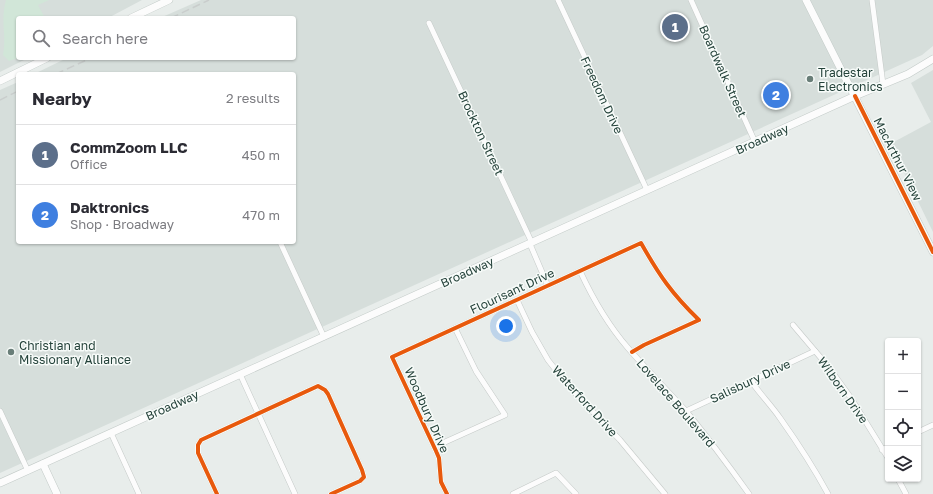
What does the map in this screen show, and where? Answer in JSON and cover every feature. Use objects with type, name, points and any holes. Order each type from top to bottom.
[{"type":"main road","points":[[135,16],[169,0]]},
{"type":"main road","name":"MacArthur View","points":[[806,0],[933,252]]},
{"type":"main road","name":"Broadway","points":[[0,483],[531,244],[855,96],[908,74],[933,59]]},
{"type":"main road","points":[[17,72],[43,60]]},
{"type":"main road","points":[[0,80],[16,73]]},
{"type":"main road","points":[[43,464],[57,494]]},
{"type":"street","name":"Freedom Drive","points":[[558,0],[647,190]]},
{"type":"street","name":"Boardwalk Street","points":[[691,0],[755,142]]},
{"type":"street","points":[[872,0],[883,84]]},
{"type":"street","name":"Brockton Street","points":[[429,23],[531,244],[548,286]]},
{"type":"street","name":"Flourisant Drive","points":[[392,357],[641,243],[655,269],[667,286],[681,303],[699,320],[632,352]]},
{"type":"street","points":[[281,244],[324,337]]},
{"type":"street","name":"Lovelace Boulevard","points":[[580,271],[595,302],[604,316],[632,352],[686,411],[716,447],[748,494]]},
{"type":"street","name":"Waterford Drive","points":[[517,300],[532,332],[548,360],[570,388],[620,440],[665,494]]},
{"type":"street","name":"Wilborn Drive","points":[[793,325],[851,398],[885,454]]},
{"type":"street","points":[[434,446],[505,415],[476,371],[455,328]]},
{"type":"street","name":"Salisbury Drive","points":[[686,411],[815,351]]},
{"type":"street","name":"Woodbury Drive","points":[[392,357],[439,458],[442,482],[447,494]]},
{"type":"street","points":[[240,374],[295,494]]},
{"type":"street","points":[[751,381],[760,395],[779,416],[828,494]]},
{"type":"street","points":[[217,494],[198,453],[198,444],[204,438],[318,386],[325,390],[364,477],[360,481],[331,494]]},
{"type":"street","points":[[0,411],[28,470]]},
{"type":"street","points":[[921,431],[933,425]]},
{"type":"street","points":[[111,433],[139,494]]},
{"type":"street","points":[[513,494],[556,473],[576,494]]},
{"type":"street","points":[[900,482],[906,494]]},
{"type":"shaded area","points":[[0,0],[142,0],[112,16],[16,16],[16,60],[24,60],[0,72]]},
{"type":"shaded area","points":[[201,0],[933,0],[933,46],[922,55],[0,473],[0,90],[16,83],[16,244],[296,244],[296,72],[38,72],[63,60],[296,60],[296,16],[165,16]]},
{"type":"shaded area","points":[[933,70],[933,232],[890,144],[931,122],[911,83]]},
{"type":"green space","points":[[6,0],[49,0],[38,5],[44,16],[16,16],[16,59],[9,61],[3,55],[4,8]]},
{"type":"railway","points":[[175,16],[209,0]]},
{"type":"railway","points":[[60,72],[87,60]]},
{"type":"railway","points":[[0,100],[16,92]]},
{"type":"cycle path","points":[[855,96],[933,252]]},
{"type":"cycle path","points":[[447,494],[441,482],[439,458],[392,357],[641,243],[667,284],[681,302],[699,320],[632,352]]},
{"type":"cycle path","points":[[217,494],[198,453],[198,445],[201,440],[318,386],[325,390],[328,394],[364,477],[360,481],[331,494]]},
{"type":"place","name":"CommZoom LLC","points":[[675,27]]},
{"type":"place","name":"Tradestar Electronics","points":[[810,79]]},
{"type":"place","name":"Daktronics","points":[[776,95]]},
{"type":"place","name":"Christian and Missionary Alliance","points":[[11,352]]}]
